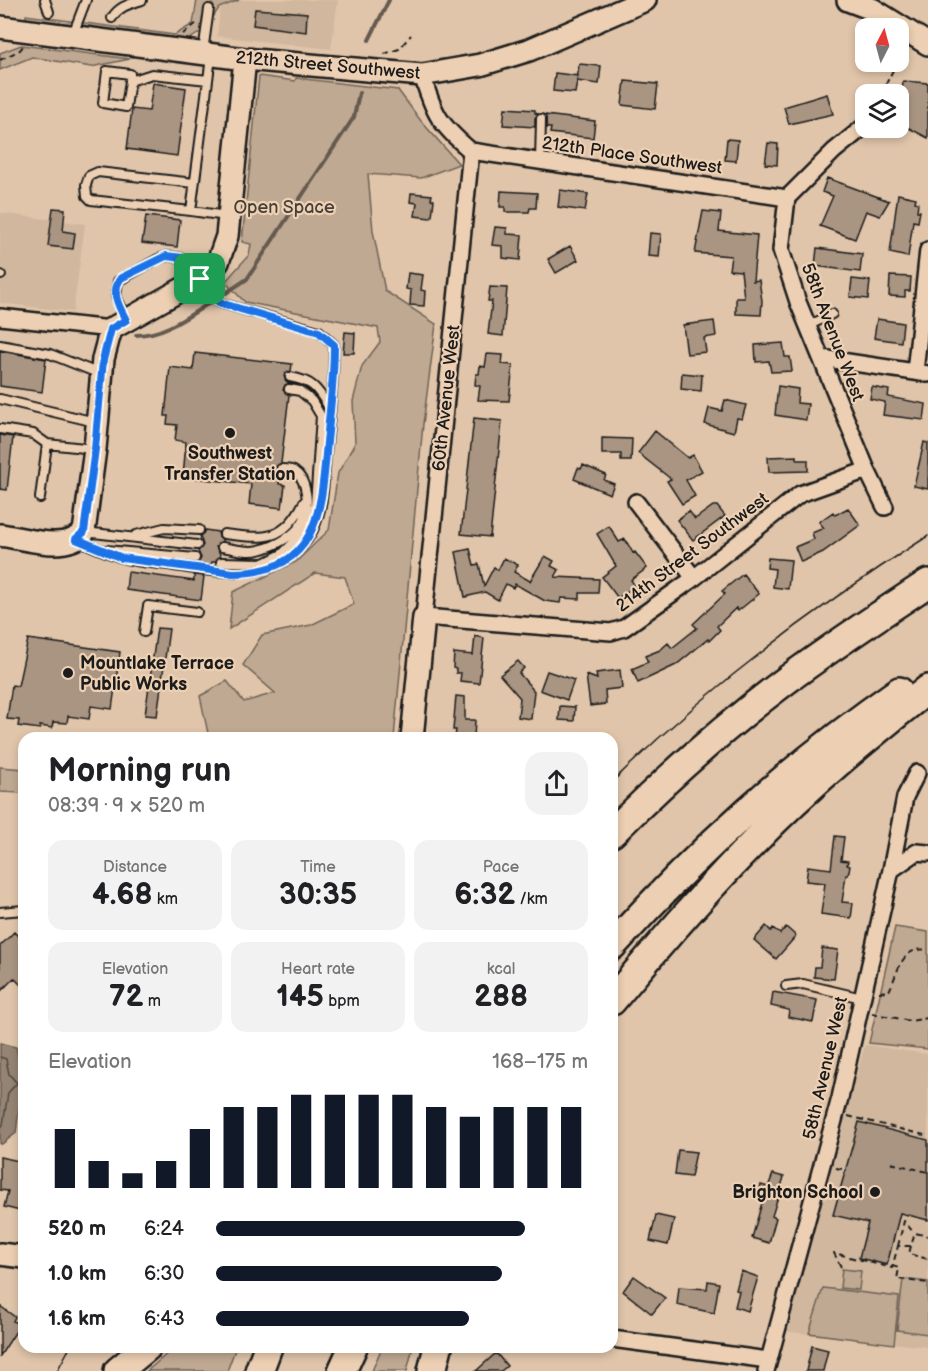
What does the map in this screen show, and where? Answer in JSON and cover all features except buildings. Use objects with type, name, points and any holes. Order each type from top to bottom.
[{"type":"highway","points":[[618,827],[718,735],[785,681],[928,583]]},
{"type":"highway","points":[[618,940],[704,850],[766,793],[819,748],[928,671]]},
{"type":"highway","points":[[618,994],[673,929],[757,839],[851,751],[928,689]]},
{"type":"highway","points":[[118,1371],[140,1353]]},
{"type":"highway","points":[[259,1371],[266,1353]]},
{"type":"highway","points":[[342,1371],[350,1353]]},
{"type":"highway","points":[[432,1371],[436,1353]]},
{"type":"street","name":"212th Street Southwest","points":[[0,27],[245,59],[422,75],[480,65],[529,50],[645,0]]},
{"type":"street","points":[[848,0],[872,9],[928,45]]},
{"type":"street","points":[[0,317],[119,324],[200,279],[218,262],[227,236],[245,59]]},
{"type":"street","points":[[422,75],[432,109],[450,134],[471,151]]},
{"type":"street","points":[[787,198],[834,151],[855,134]]},
{"type":"street","name":"212th Place Southwest","points":[[471,151],[787,198]]},
{"type":"street","name":"60th Avenue West","points":[[413,732],[471,151]]},
{"type":"street","name":"58th Avenue West","points":[[787,198],[782,250],[808,326],[867,470],[885,507]]},
{"type":"street","points":[[821,358],[922,373],[928,250]]},
{"type":"street","points":[[0,535],[60,543],[80,535],[95,449],[102,374],[119,324]]},
{"type":"street","name":"214th Street Southwest","points":[[424,617],[611,632],[632,624],[800,494],[867,470]]},
{"type":"street","points":[[636,502],[694,578]]},
{"type":"street","name":"58th Avenue West","points":[[767,1366],[840,1098],[891,870],[905,796],[917,773]]},
{"type":"street","points":[[891,870],[917,852],[928,853]]},
{"type":"street","points":[[0,1254],[18,1256]]},
{"type":"street","points":[[618,1340],[767,1366]]},
{"type":"lane","points":[[45,0],[49,12]]},
{"type":"lane","points":[[72,35],[86,0]]},
{"type":"lane","points":[[112,18],[125,5],[142,0]]},
{"type":"lane","points":[[191,211],[208,80],[209,9]]},
{"type":"lane","points":[[107,71],[130,74],[130,81],[126,107],[103,103],[107,71]]},
{"type":"lane","points":[[130,81],[152,74],[208,80]]},
{"type":"lane","points":[[540,162],[541,119]]},
{"type":"lane","points":[[195,183],[98,172],[89,176],[86,185],[87,196],[91,200],[229,216]]},
{"type":"lane","points":[[80,535],[101,550],[122,558],[233,573],[252,573],[268,569],[288,558],[303,544],[313,530],[321,506],[334,345],[319,332],[220,303],[204,289],[200,279],[183,258],[166,256],[121,278],[117,285],[116,296],[119,324]]},
{"type":"lane","points":[[808,326],[832,314]]},
{"type":"lane","points":[[0,345],[48,353],[102,374]]},
{"type":"lane","points":[[290,377],[306,380],[319,391],[330,409]]},
{"type":"lane","points":[[221,562],[264,563],[282,554],[304,531],[315,506],[321,416],[312,401],[300,391],[289,389]]},
{"type":"lane","points":[[0,399],[97,423]]},
{"type":"lane","points":[[0,429],[33,434],[47,444],[95,449]]},
{"type":"lane","points":[[40,498],[47,444]]},
{"type":"lane","points":[[222,548],[256,551],[271,547],[289,537],[304,519],[307,495],[302,478],[293,471],[281,468]]},
{"type":"lane","points":[[224,534],[246,537],[277,535],[290,525],[307,495]]},
{"type":"lane","points":[[130,537],[164,528],[199,530]]},
{"type":"lane","points":[[80,535],[130,537],[197,545]]},
{"type":"lane","points":[[101,550],[195,558]]},
{"type":"lane","points":[[144,632],[148,606],[197,612]]},
{"type":"lane","points":[[0,912],[18,910]]},
{"type":"lane","points":[[786,986],[803,984],[860,1004]]},
{"type":"path","points":[[379,56],[399,48],[411,35]]},
{"type":"path","points":[[0,60],[20,51],[25,40]]},
{"type":"path","points":[[879,992],[889,991],[897,969],[906,955],[918,949],[928,950]]},
{"type":"path","points":[[860,1004],[893,1019],[910,1021],[928,1018]]},
{"type":"path","points":[[848,1116],[928,1136]]},
{"type":"path","points":[[891,1163],[928,1172]]},
{"type":"path","points":[[836,1168],[847,1170]]},
{"type":"path","points":[[892,1266],[904,1221],[915,1233],[928,1236]]},
{"type":"path","points":[[915,1233],[909,1254],[928,1259]]},
{"type":"path","points":[[898,1246],[912,1246]]},
{"type":"path","points":[[842,1267],[834,1253],[899,1268],[897,1279],[928,1283]]},
{"type":"shaded area","points":[[240,0],[338,0],[331,49],[217,36],[220,9]]},
{"type":"shaded area","points":[[0,213],[85,224],[73,312],[0,303]]},
{"type":"shaded area","name":"Brighton School","points":[[865,1045],[928,1054],[928,1347],[783,1331]]},
{"type":"green space","points":[[197,0],[239,0],[219,8],[205,29],[184,43],[26,22],[26,15],[175,35],[193,24]]},
{"type":"green space","points":[[21,45],[130,59],[91,67],[32,57],[0,70],[0,53]]},
{"type":"green space","name":"Open Space","points":[[259,76],[398,90],[421,121],[459,164],[421,178],[368,174],[373,231],[385,291],[436,324],[423,424],[395,732],[208,732],[200,696],[227,681],[244,702],[275,693],[243,665],[262,635],[311,625],[354,604],[345,577],[315,573],[229,629],[233,592],[296,562],[329,530],[338,473],[355,443],[353,401],[362,366],[380,342],[378,328],[245,302],[225,282],[249,255],[251,244],[242,242]]},
{"type":"green space","points":[[0,767],[18,768],[18,793],[0,792]]},
{"type":"green space","points":[[895,927],[928,932],[928,1049],[869,1043]]},
{"type":"green space","points":[[842,1269],[861,1271],[859,1290],[840,1288]]},
{"type":"green space","points":[[903,1279],[928,1282],[928,1334],[897,1330]]},
{"type":"green space","points":[[823,1288],[899,1297],[894,1344],[809,1333]]},
{"type":"green space","points":[[168,1353],[234,1353],[227,1371],[147,1371]]},
{"type":"green space","points":[[380,1353],[412,1353],[407,1371],[372,1371]]},
{"type":"water","points":[[0,1043],[16,1047],[18,1117],[16,1133],[0,1144]]},
{"type":"waterway","points":[[369,40],[389,0]]},
{"type":"waterway","points":[[226,293],[247,279],[354,117],[359,93]]},
{"type":"waterway","points":[[136,335],[166,329],[211,302]]},
{"type":"tram line","points":[[618,776],[686,714],[763,651],[844,592],[928,536]]},
{"type":"tram line","points":[[57,1371],[67,1353]]},
{"type":"place","name":"Southwest Transfer Station","points":[[230,433]]},
{"type":"place","name":"Mountlake Terrace Public Works","points":[[68,673]]},
{"type":"place","name":"Brighton School","points":[[875,1192]]},
{"type":"route","points":[[166,256],[183,258],[200,279],[204,289],[220,303],[319,332],[334,345],[334,372],[321,506],[313,530],[303,544],[288,558],[268,569],[252,573],[211,571],[122,558],[76,539],[84,532],[95,449],[103,360],[111,329],[126,320],[117,303],[118,281],[166,256]]}]
